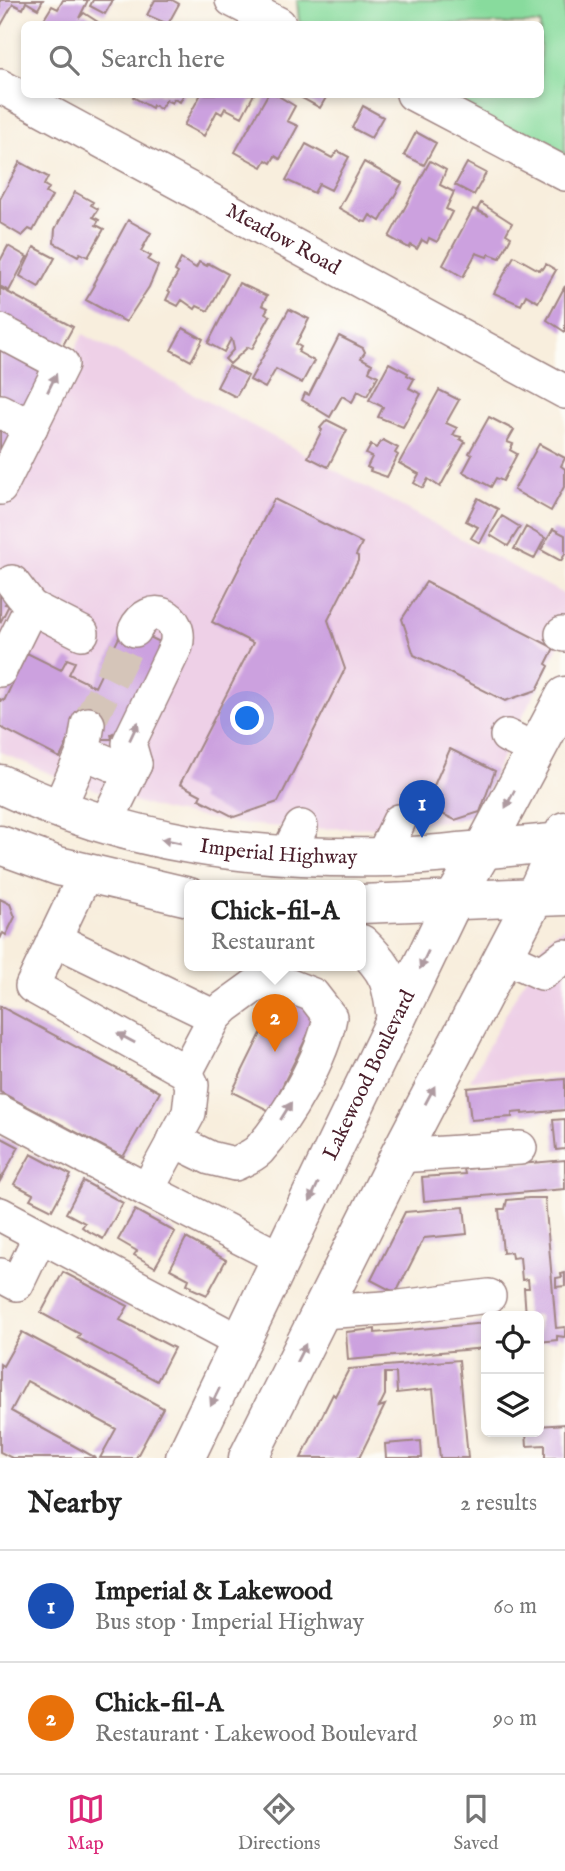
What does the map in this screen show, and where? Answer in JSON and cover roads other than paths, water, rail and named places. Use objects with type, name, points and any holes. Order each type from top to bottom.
[{"type":"main road","name":"Lakewood Boulevard","points":[[185,1458],[453,901],[483,850],[522,743],[565,696]]},
{"type":"main road","name":"Imperial Highway","points":[[0,784],[58,810],[105,825],[151,838],[200,847],[293,842],[382,857],[483,850],[563,838]]},
{"type":"main road","points":[[248,1458],[399,1156],[504,956],[550,897],[563,838]]},
{"type":"main road","points":[[0,845],[58,866],[184,896]]},
{"type":"main road","points":[[366,904],[550,897]]},
{"type":"main road","points":[[366,949],[380,963],[393,986],[396,1020]]},
{"type":"street","points":[[232,0],[273,21]]},
{"type":"street","name":"Meadow Road","points":[[0,86],[21,97]]},
{"type":"street","name":"Meadow Road","points":[[22,98],[565,392]]},
{"type":"street","points":[[421,98],[565,174]]},
{"type":"street","points":[[0,331],[62,364],[0,488]]},
{"type":"street","points":[[0,411],[30,427]]},
{"type":"street","points":[[0,670],[22,595],[82,633]]},
{"type":"street","points":[[105,825],[135,764],[129,743],[179,635],[171,620],[156,613],[147,615],[135,630]]},
{"type":"street","points":[[58,810],[86,738],[111,764],[135,764]]},
{"type":"street","points":[[382,857],[399,821]]},
{"type":"street","points":[[86,873],[32,986],[186,1072],[192,1085],[189,1113],[147,1190]]},
{"type":"street","points":[[54,939],[215,1017]]},
{"type":"street","points":[[504,956],[542,973],[565,956]]},
{"type":"street","points":[[173,1140],[210,1158],[235,1164],[257,1152],[284,1115],[309,1073],[327,1036],[330,1017],[313,995],[277,981],[254,986],[215,1017],[186,1072]]},
{"type":"street","points":[[0,1112],[282,1259]]},
{"type":"street","points":[[399,1156],[520,1148]]},
{"type":"street","points":[[0,1214],[242,1343]]},
{"type":"street","points":[[0,1275],[17,1284],[40,1236]]},
{"type":"street","points":[[321,1312],[401,1307],[489,1296]]},
{"type":"tunnel","points":[[88,724],[135,630]]},
{"type":"place","name":"Imperial & Lakewood","points":[[422,838]]},
{"type":"place","name":"Chick-fil-A","points":[[275,1052]]}]
